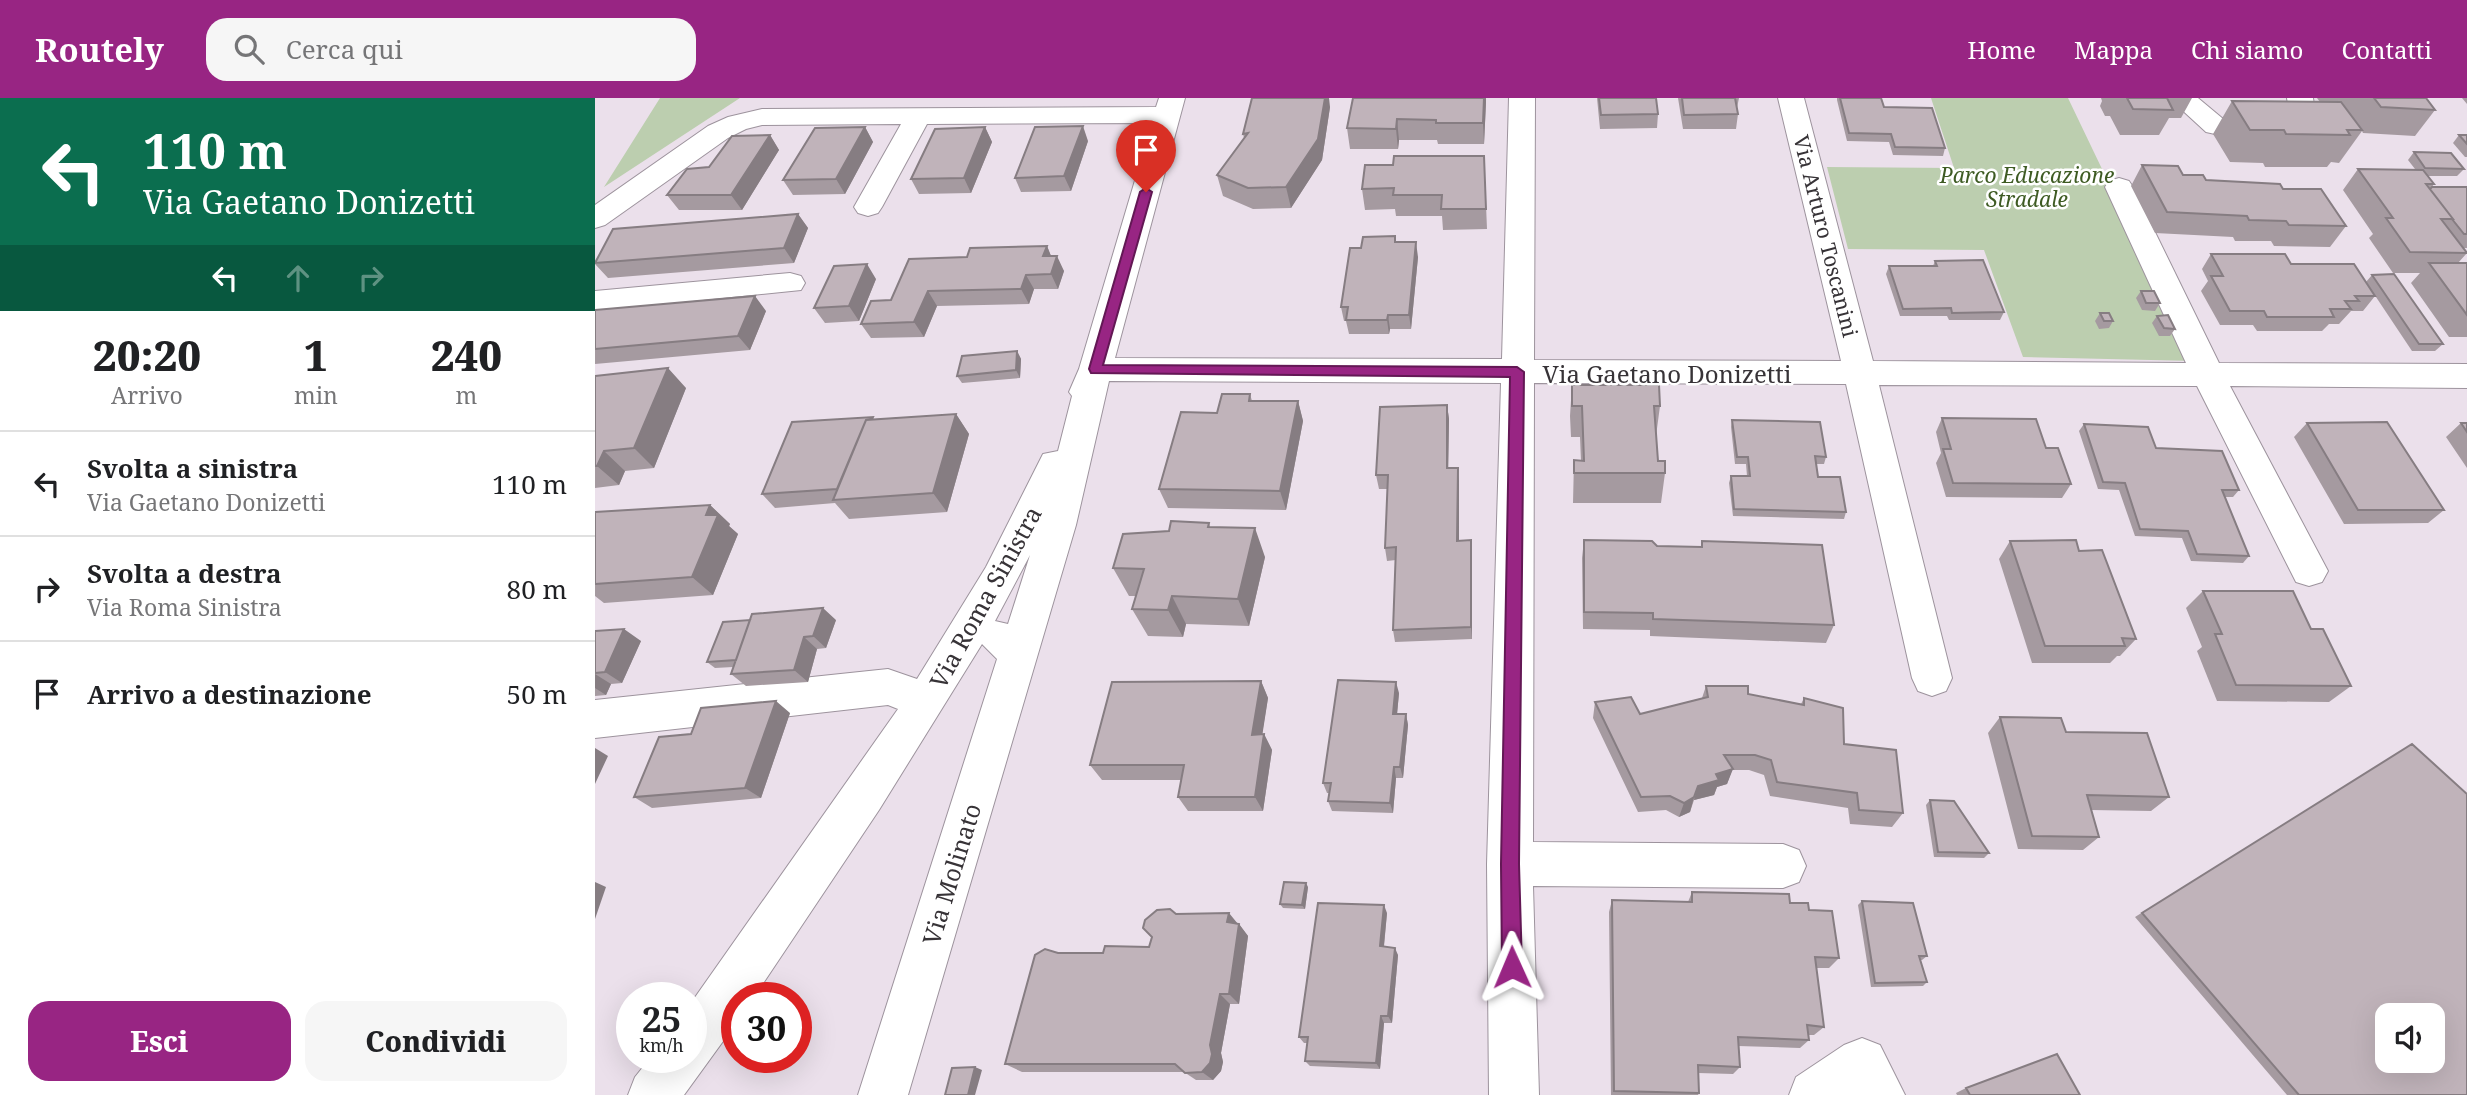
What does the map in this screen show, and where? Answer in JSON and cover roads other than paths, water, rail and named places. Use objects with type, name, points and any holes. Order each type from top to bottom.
[{"type":"street","points":[[1514,1095],[1510,864],[1522,98]]},
{"type":"street","name":"Via Arturo Toscanini","points":[[1791,98],[1860,373]]},
{"type":"street","points":[[2182,98],[2215,126],[2304,125],[2300,98]]},
{"type":"street","points":[[595,219],[718,132],[737,123],[762,117],[918,117],[1170,107]]},
{"type":"street","name":"Via Roma Sinistra","points":[[707,1023],[795,901],[926,701],[969,629],[1043,492],[1095,369],[1170,107]]},
{"type":"street","points":[[868,207],[918,117]]},
{"type":"street","points":[[2119,187],[2209,376],[2309,571]]},
{"type":"street","points":[[595,200],[624,199]]},
{"type":"street","points":[[595,302],[790,283]]},
{"type":"street","name":"Via Gaetano Donizetti","points":[[1095,369],[2467,376]]},
{"type":"street","name":"Via Molinato","points":[[883,1095],[1058,525],[1095,369]]},
{"type":"street","points":[[1860,373],[1932,678]]},
{"type":"street","points":[[969,629],[999,638],[1019,653]]},
{"type":"street","points":[[595,719],[888,687],[926,701]]},
{"type":"street","points":[[1510,864],[1783,866]]},
{"type":"street","points":[[1814,1095],[1862,1063],[1880,1095]]},
{"type":"street","points":[[653,1095],[670,1073]]},
{"type":"park label","name":"Parco Educazione Stradale","points":[[2027,187]]}]
